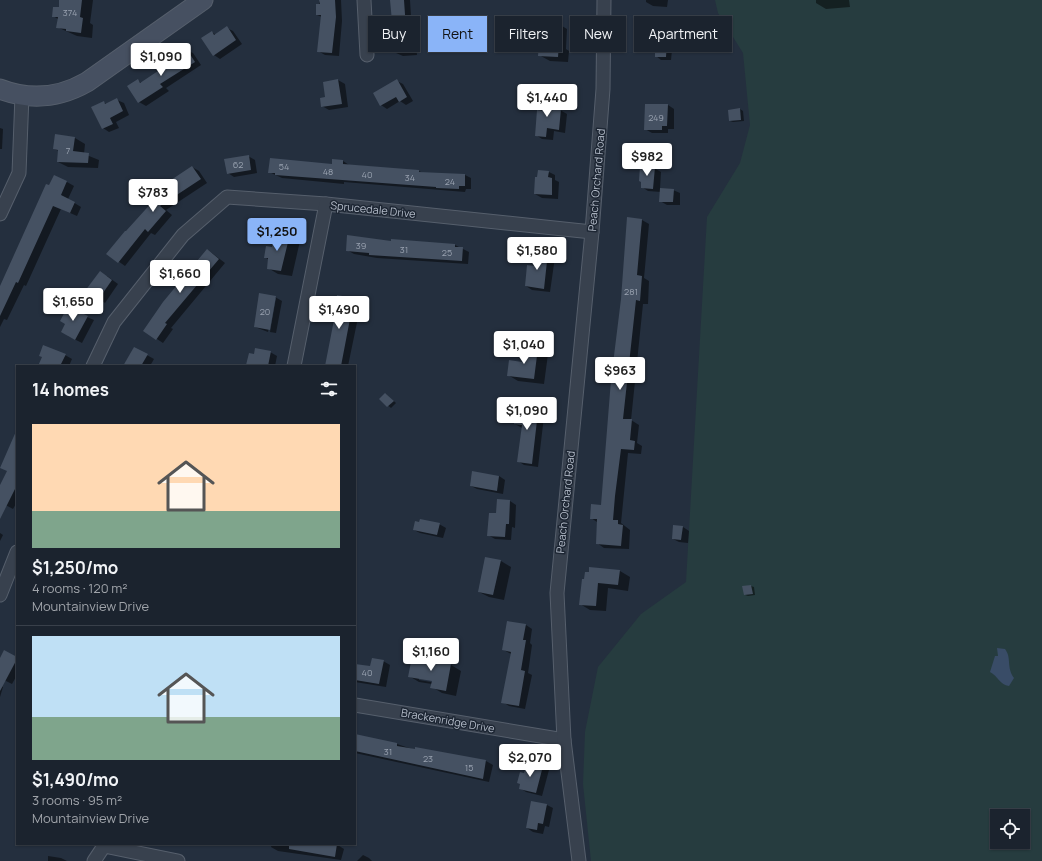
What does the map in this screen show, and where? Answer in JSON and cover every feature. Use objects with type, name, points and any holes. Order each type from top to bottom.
[{"type":"street","points":[[0,89],[22,95],[48,97],[79,87],[203,0]]},
{"type":"street","points":[[364,0],[367,55]]},
{"type":"street","name":"Peach Orchard Road","points":[[579,861],[564,740],[557,593],[592,232],[604,75],[604,0]]},
{"type":"street","points":[[0,214],[19,173],[22,95]]},
{"type":"street","name":"Sprucedale Drive","points":[[93,365],[114,322],[183,235],[227,197],[326,204],[592,232]]},
{"type":"street","points":[[294,365],[326,204]]},
{"type":"street","points":[[0,595],[16,555]]},
{"type":"street","name":"Brackenridge Drive","points":[[356,705],[564,740]]},
{"type":"street","points":[[94,861],[104,846],[178,861]]},
{"type":"green space","points":[[715,0],[1042,0],[1042,861],[591,861],[583,784],[585,732],[598,667],[641,614],[686,582],[707,217],[740,163],[750,125],[743,53],[732,35],[732,16],[720,16]]},
{"type":"water","points":[[997,648],[1005,649],[1007,652],[1010,670],[1014,678],[1009,686],[1003,684],[990,672],[995,656],[998,656]]},
{"type":"building","points":[[59,0],[82,0],[80,17],[83,18],[81,33],[56,28],[58,17],[52,17],[53,7],[59,7]]},
{"type":"building","points":[[319,0],[335,0],[336,17],[332,53],[317,52],[321,15],[316,15],[316,4],[320,4]]},
{"type":"building","points":[[390,0],[404,0],[405,16],[392,16]]},
{"type":"building","points":[[227,26],[236,40],[213,56],[201,38],[212,31],[214,35]]},
{"type":"building","points":[[186,48],[195,62],[160,84],[163,87],[138,103],[127,86],[138,79],[140,83],[174,60],[172,58]]},
{"type":"building","points":[[538,52],[558,52],[558,57],[538,56]]},
{"type":"building","points":[[655,52],[666,52],[666,57],[655,57]]},
{"type":"building","points":[[338,79],[342,104],[321,107],[320,98],[325,97],[323,82]]},
{"type":"building","points":[[397,79],[407,97],[399,102],[396,97],[380,106],[373,93]]},
{"type":"building","points":[[117,98],[123,111],[110,118],[113,124],[102,129],[91,107],[104,101],[105,104]]},
{"type":"building","points":[[544,98],[554,99],[553,108],[561,109],[559,130],[547,128],[546,137],[535,136],[537,110],[542,111]]},
{"type":"building","points":[[645,104],[668,104],[667,126],[662,126],[662,130],[644,130]]},
{"type":"building","points":[[740,108],[741,120],[729,121],[728,110]]},
{"type":"building","points":[[55,134],[75,137],[73,151],[89,153],[88,163],[57,162],[58,150],[53,149]]},
{"type":"building","points":[[249,155],[251,170],[227,174],[224,159]]},
{"type":"building","points":[[270,158],[332,164],[332,159],[343,160],[343,164],[419,170],[419,172],[465,174],[465,186],[459,186],[459,189],[436,188],[275,175],[275,173],[268,173]]},
{"type":"building","points":[[192,166],[201,179],[160,206],[166,211],[148,232],[145,229],[118,263],[106,254],[164,189],[162,186]]},
{"type":"building","points":[[640,166],[655,167],[653,189],[641,188],[641,182],[639,181]]},
{"type":"building","points":[[538,170],[549,171],[548,177],[552,178],[552,195],[534,194],[535,177],[537,177]]},
{"type":"building","points":[[54,175],[67,181],[61,195],[75,202],[70,213],[53,206],[18,283],[16,282],[0,316],[0,286],[46,184],[49,185]]},
{"type":"building","points":[[660,188],[674,189],[673,202],[659,202]]},
{"type":"building","points":[[627,217],[642,219],[637,275],[642,276],[640,301],[636,300],[623,419],[632,419],[630,440],[635,441],[634,450],[621,449],[613,520],[618,520],[618,524],[623,525],[621,546],[596,544],[597,519],[590,519],[591,504],[601,505],[611,380],[621,299]]},
{"type":"building","points":[[275,232],[290,234],[281,271],[267,269],[268,258],[264,258],[266,246],[272,247]]},
{"type":"building","points":[[347,235],[391,241],[391,239],[455,244],[455,247],[463,247],[462,261],[369,255],[369,253],[346,251]]},
{"type":"building","points":[[207,249],[219,259],[165,323],[167,324],[156,340],[143,331],[163,302]]},
{"type":"building","points":[[537,250],[548,252],[544,289],[525,286],[527,265],[535,266]]},
{"type":"building","points":[[100,271],[112,280],[98,300],[85,291]]},
{"type":"building","points":[[259,293],[276,296],[270,330],[254,327]]},
{"type":"building","points":[[337,295],[354,298],[341,365],[325,365],[333,325],[334,312],[331,312],[333,301],[336,301]]},
{"type":"building","points":[[68,306],[88,316],[75,340],[61,332],[65,324],[60,321]]},
{"type":"building","points":[[43,345],[66,354],[60,365],[38,365],[42,357],[39,356]]},
{"type":"building","points":[[524,346],[538,348],[534,379],[507,376],[509,360],[522,362]]},
{"type":"building","points":[[134,347],[148,354],[142,365],[124,365]]},
{"type":"building","points":[[255,348],[271,351],[268,365],[246,365],[249,353],[254,354]]},
{"type":"building","points":[[385,393],[394,401],[387,407],[379,399]]},
{"type":"building","points":[[525,401],[539,403],[532,464],[517,462],[522,425],[514,424],[516,412],[523,413]]},
{"type":"building","points":[[16,431],[16,487],[0,519],[0,485],[7,471],[0,468]]},
{"type":"building","points":[[472,471],[499,476],[497,491],[470,486]]},
{"type":"building","points":[[497,499],[510,500],[509,524],[506,524],[505,537],[487,536],[489,513],[496,513]]},
{"type":"building","points":[[420,519],[440,523],[437,535],[413,530],[415,521],[419,522]]},
{"type":"building","points":[[673,525],[683,526],[681,540],[672,539]]},
{"type":"building","points":[[485,557],[501,560],[493,595],[478,592]]},
{"type":"building","points":[[589,567],[620,570],[618,585],[598,583],[596,606],[579,605],[582,579],[584,579],[585,572],[589,572]]},
{"type":"building","points":[[751,585],[753,594],[744,595],[742,586]]},
{"type":"building","points":[[507,621],[526,624],[523,640],[526,640],[521,670],[525,671],[519,706],[501,703],[511,652],[502,650]]},
{"type":"building","points":[[4,650],[16,656],[16,661],[0,691],[0,658]]},
{"type":"building","points":[[412,657],[451,664],[446,691],[430,688],[432,681],[408,677]]},
{"type":"building","points":[[372,658],[384,660],[379,684],[356,680],[356,664],[370,666]]},
{"type":"building","points":[[356,734],[397,743],[397,746],[415,749],[415,747],[486,760],[483,779],[356,751]]},
{"type":"building","points":[[527,762],[543,766],[536,793],[519,789],[520,784],[517,783],[520,772],[524,773]]},
{"type":"building","points":[[531,801],[547,804],[543,824],[538,823],[537,830],[526,828]]},
{"type":"building","points":[[289,845],[337,845],[335,857],[289,849]]}]
